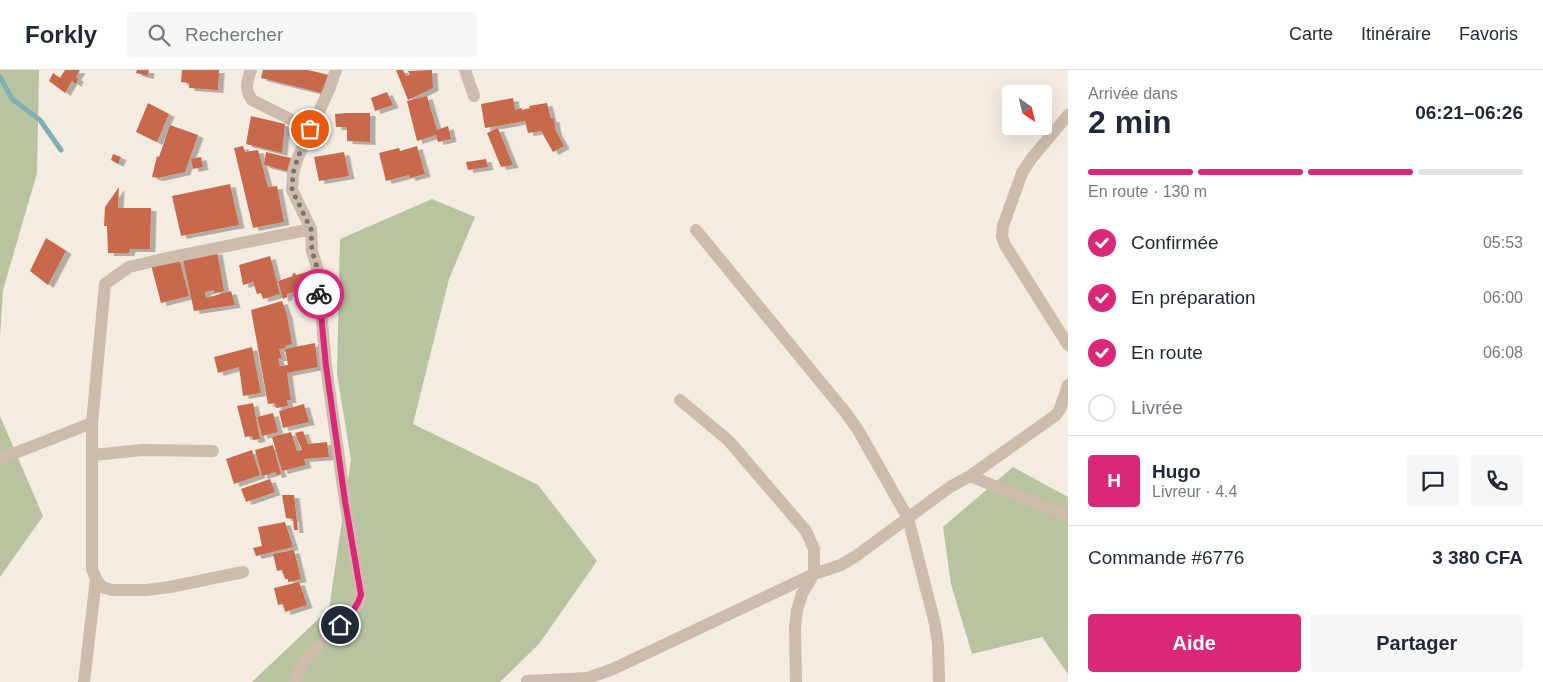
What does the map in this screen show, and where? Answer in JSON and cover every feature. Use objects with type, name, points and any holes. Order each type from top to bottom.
[{"type":"street","points":[[251,70],[246,87],[252,100],[310,129]]},
{"type":"street","points":[[294,682],[305,661],[352,613],[361,595],[345,501],[326,366],[317,267],[312,251],[311,229],[292,190],[293,173],[298,157],[329,90],[336,70]]},
{"type":"street","points":[[465,70],[474,96]]},
{"type":"street","points":[[1068,115],[1031,159],[1022,173],[1003,226],[1002,236],[1005,246],[1068,345]]},
{"type":"street","points":[[243,572],[146,590],[112,590],[102,587],[96,579],[92,569],[92,423],[105,284],[129,267],[311,229]]},
{"type":"street","points":[[696,230],[846,413],[858,430],[908,518],[936,624],[939,682]]},
{"type":"street","points":[[527,681],[588,678],[613,669],[814,574],[840,565],[856,556],[950,487],[970,476],[1056,415],[1068,385]]},
{"type":"street","points":[[680,400],[729,441],[806,531],[814,549],[814,574],[802,594],[797,610],[795,628],[796,682]]},
{"type":"street","points":[[0,459],[92,423]]},
{"type":"street","points":[[92,455],[142,450],[212,452]]},
{"type":"street","points":[[970,476],[1068,516]]},
{"type":"street","points":[[84,682],[96,579]]},
{"type":"green space","points":[[0,70],[39,70],[37,173],[3,290],[0,337]]},
{"type":"green space","points":[[432,199],[475,217],[449,279],[413,424],[538,485],[597,561],[539,644],[500,682],[252,682],[329,609],[351,460],[337,374],[340,239]]},
{"type":"green space","points":[[0,416],[43,516],[0,577]]},
{"type":"green space","points":[[1013,467],[1068,497],[1068,674],[1042,637],[972,654],[951,584],[943,527]]},
{"type":"building","points":[[65,70],[80,70],[76,77],[78,79],[76,84],[72,81],[65,93],[49,81],[53,73],[60,78]]},
{"type":"building","points":[[137,70],[149,70],[148,76],[136,73]]},
{"type":"building","points":[[182,70],[219,70],[218,90],[189,88],[189,83],[181,82]]},
{"type":"building","points":[[263,70],[308,70],[329,75],[326,94],[261,78]]},
{"type":"building","points":[[396,70],[403,70],[406,76],[410,75],[408,71],[432,70],[433,88],[408,100]]},
{"type":"building","points":[[387,92],[393,105],[375,111],[371,98]]},
{"type":"building","points":[[427,96],[437,130],[448,126],[451,139],[438,142],[436,135],[417,141],[407,101]]},
{"type":"building","points":[[513,98],[515,110],[547,103],[551,119],[554,119],[556,131],[564,146],[553,152],[541,131],[528,133],[525,121],[485,128],[481,104]]},
{"type":"building","points":[[148,103],[169,114],[157,142],[136,132]]},
{"type":"building","points":[[370,113],[370,142],[347,141],[347,127],[336,127],[335,114]]},
{"type":"building","points":[[251,116],[285,124],[282,153],[246,144]]},
{"type":"building","points":[[170,125],[198,135],[185,172],[158,178],[152,177],[157,156],[159,157]]},
{"type":"building","points":[[498,128],[513,165],[501,167],[487,133]]},
{"type":"building","points":[[243,146],[245,152],[258,150],[268,187],[277,186],[284,222],[253,228],[234,148]]},
{"type":"building","points":[[417,146],[425,174],[410,178],[409,175],[386,181],[379,153],[399,148],[400,151]]},
{"type":"building","points":[[266,152],[291,158],[287,171],[264,165]]},
{"type":"building","points":[[344,152],[349,176],[319,181],[314,157]]},
{"type":"building","points":[[113,154],[121,157],[118,164],[111,160]]},
{"type":"building","points":[[201,157],[203,167],[193,169],[191,159]]},
{"type":"building","points":[[486,159],[488,167],[468,170],[466,162]]},
{"type":"building","points":[[230,184],[239,225],[181,236],[172,196]]},
{"type":"building","points":[[119,187],[118,208],[151,208],[150,249],[130,249],[129,253],[108,253],[107,226],[104,226],[105,207]]},
{"type":"building","points":[[46,238],[66,251],[48,285],[30,271]]},
{"type":"building","points":[[217,251],[224,291],[215,293],[214,290],[205,292],[206,298],[231,291],[235,305],[194,311],[183,260]]},
{"type":"building","points":[[270,256],[280,294],[263,299],[261,293],[257,294],[253,282],[243,285],[239,265]]},
{"type":"building","points":[[179,258],[189,296],[161,303],[151,265]]},
{"type":"building","points":[[311,271],[316,285],[287,294],[287,297],[283,299],[278,281],[293,276],[292,274],[295,273],[296,275]]},
{"type":"building","points":[[282,301],[287,315],[292,344],[285,346],[286,348],[279,349],[282,358],[278,358],[280,366],[288,365],[285,349],[315,343],[318,367],[287,373],[291,400],[287,400],[288,406],[276,408],[275,403],[268,404],[251,310]]},
{"type":"building","points":[[252,347],[261,393],[243,396],[239,367],[218,373],[214,357]]},
{"type":"building","points":[[253,403],[260,439],[253,440],[252,436],[245,437],[237,406]]},
{"type":"building","points":[[304,404],[309,422],[283,428],[279,411]]},
{"type":"building","points":[[273,413],[278,432],[262,436],[257,417]]},
{"type":"building","points":[[303,431],[308,444],[327,442],[329,457],[304,459],[306,465],[282,471],[272,437],[291,432],[297,451],[302,450],[295,433]]},
{"type":"building","points":[[273,445],[281,474],[276,475],[276,472],[262,476],[255,450]]},
{"type":"building","points":[[252,450],[260,475],[234,484],[226,459]]},
{"type":"building","points":[[270,479],[275,492],[246,502],[241,489]]},
{"type":"building","points":[[282,495],[294,495],[298,530],[294,530],[293,519],[286,518]]},
{"type":"building","points":[[285,522],[293,547],[256,556],[253,548],[262,546],[258,527]]},
{"type":"building","points":[[294,550],[301,579],[288,582],[282,570],[277,571],[273,554]]},
{"type":"building","points":[[299,582],[307,605],[285,612],[283,604],[278,605],[274,588]]},
{"type":"waterway","points":[[0,77],[12,99],[40,120],[61,150]]},
{"type":"way so far","points":[[310,129],[293,173],[292,190],[311,229],[312,251],[317,267],[319,294]]},
{"type":"route","points":[[319,294],[326,366],[345,501],[361,595],[352,613],[340,625]]}]
